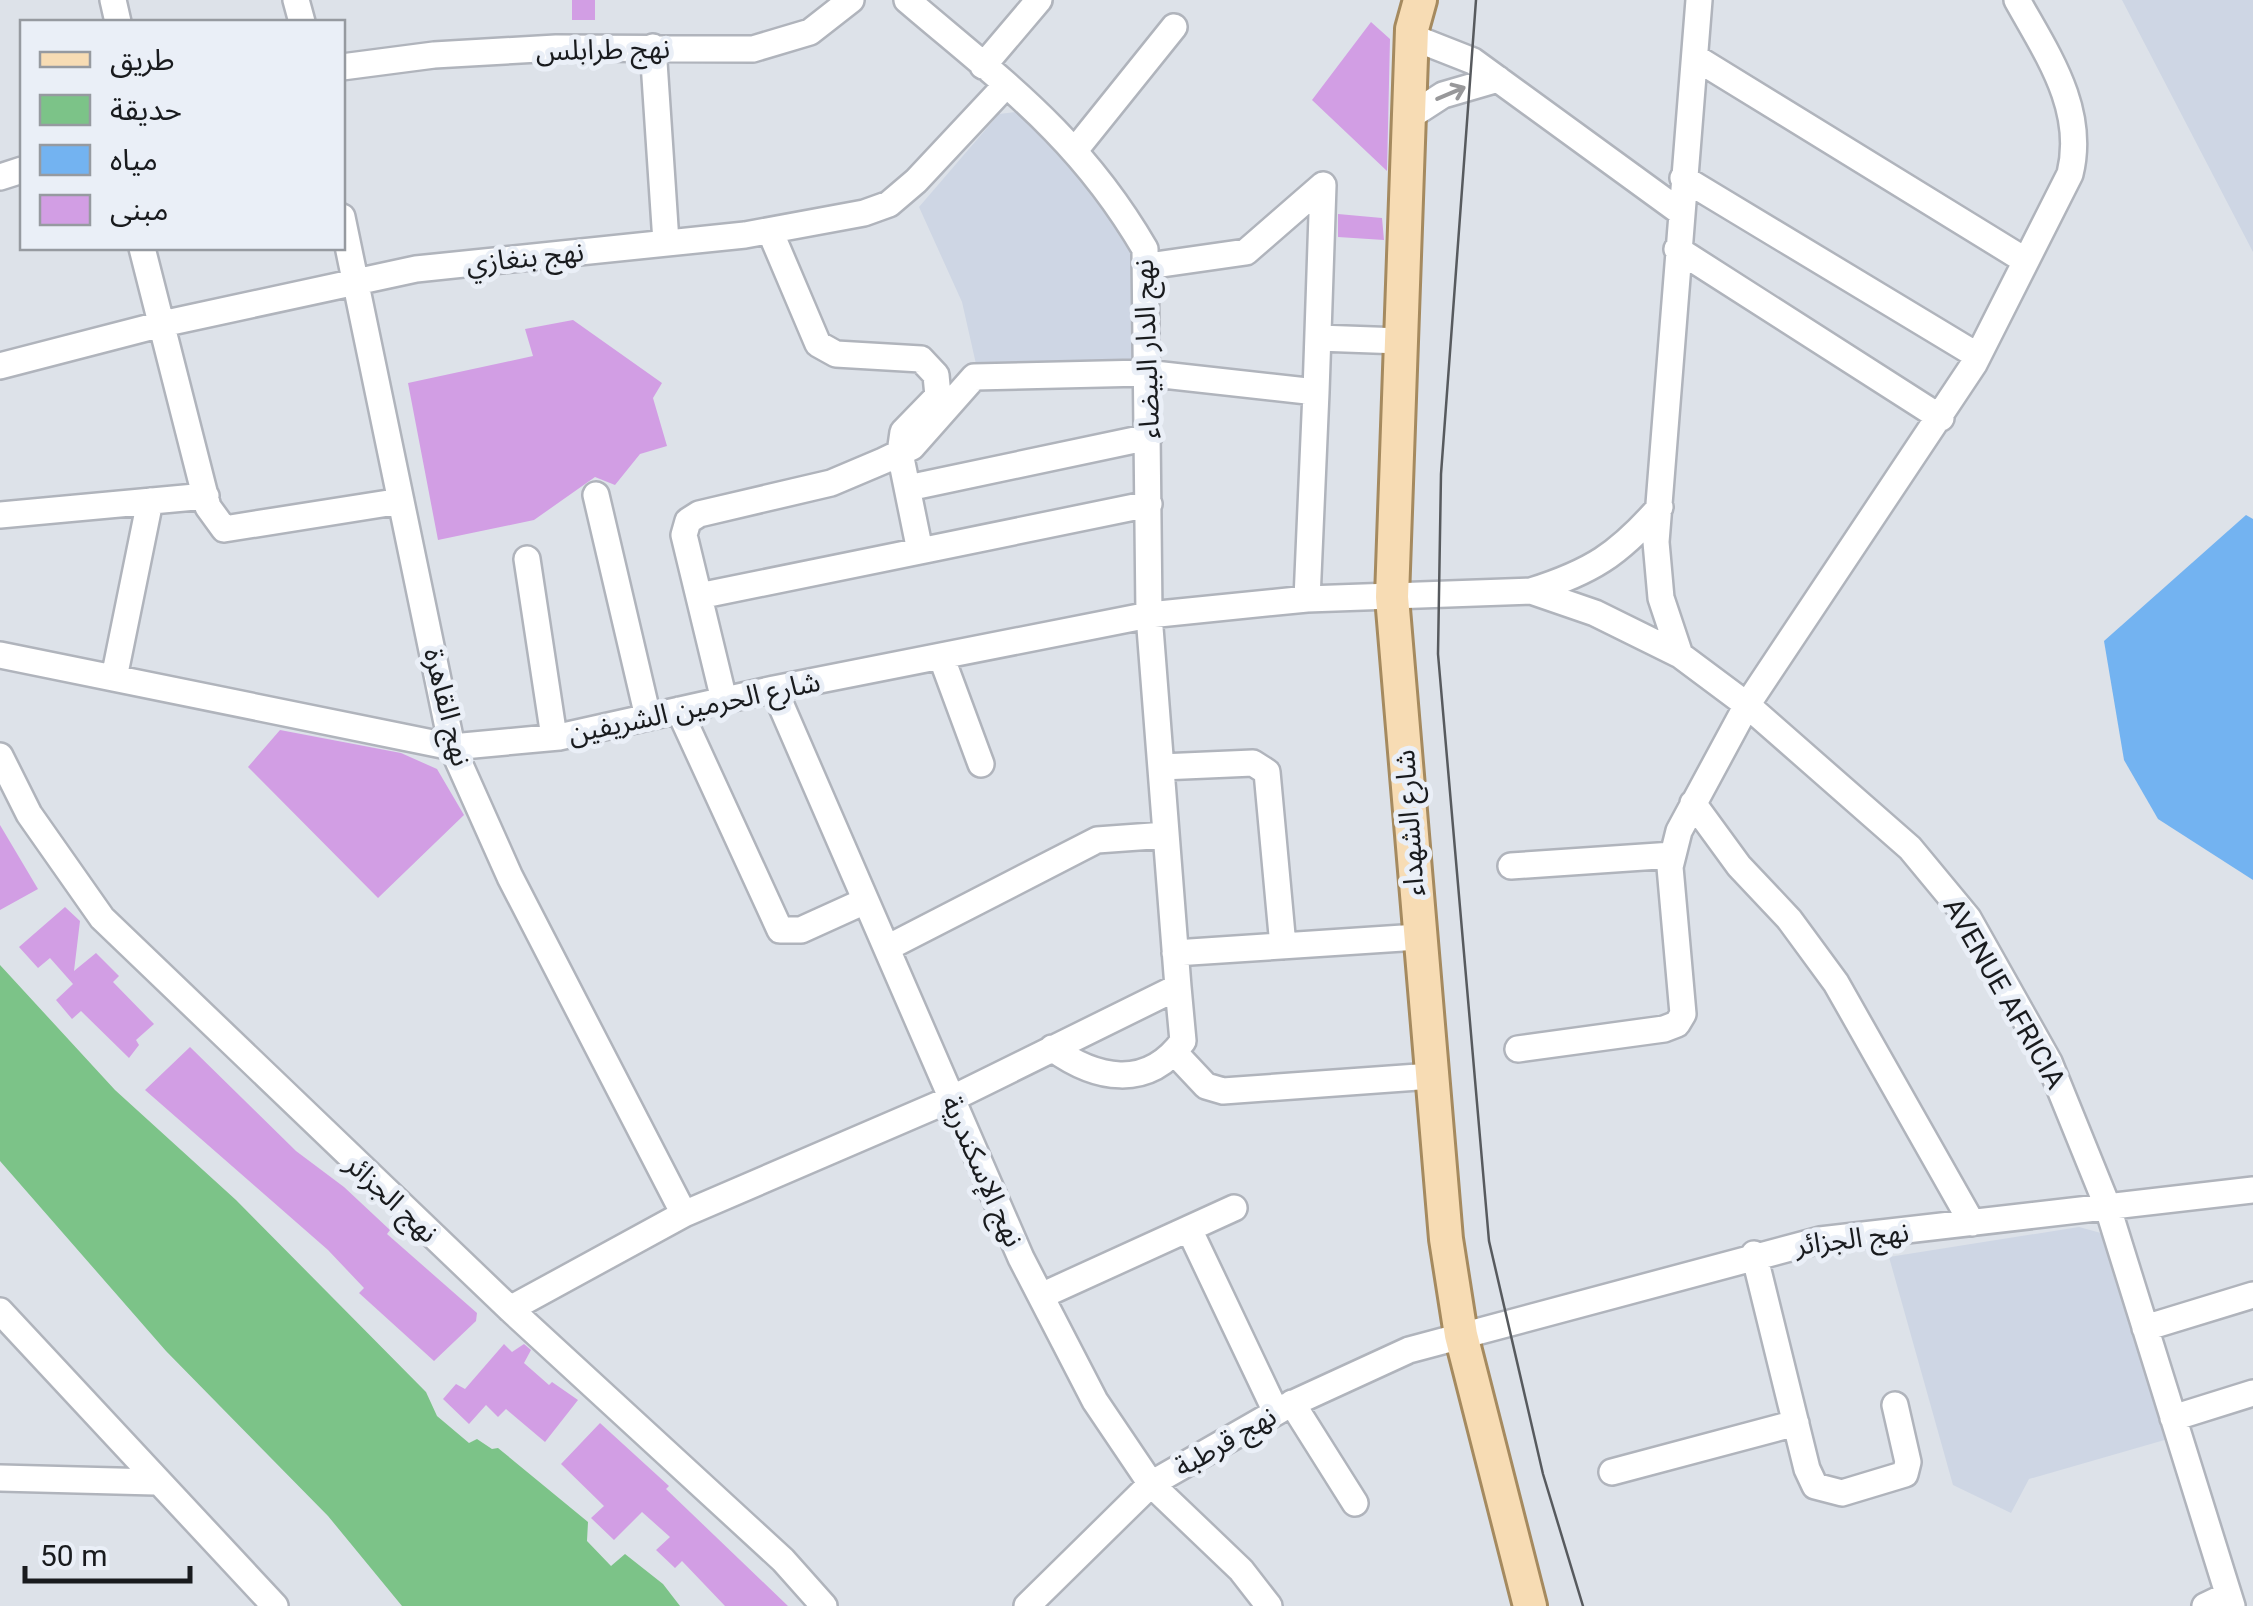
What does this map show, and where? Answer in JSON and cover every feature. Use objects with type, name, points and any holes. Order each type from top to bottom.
[{"type":"main road","name":"شارع الشهداء","points":[[1412,16],[1392,597],[1418,937],[1460,1335],[1530,1606]]},
{"type":"street","name":"نهج طرابلس","points":[[345,67],[434,55],[770,46],[810,32],[850,0]]},
{"type":"street","name":"نهج الدار البيضاء","points":[[906,0],[1076,149],[1120,204],[1145,249],[1149,615],[1183,1041],[1174,1052]]},
{"type":"street","points":[[983,66],[1039,0]]},
{"type":"street","points":[[1680,655],[1661,598],[1656,542],[1679,211],[1700,0]]},
{"type":"street","points":[[1518,1048],[1677,1024],[1685,1001],[1672,855],[1692,802],[1747,706],[1941,418],[1978,356],[2070,174],[2074,140],[2064,87],[2018,0]]},
{"type":"street","points":[[1412,16],[1679,211]]},
{"type":"street","points":[[1076,149],[1174,27]]},
{"type":"street","points":[[653,47],[666,242]]},
{"type":"street","points":[[1696,58],[2026,261]]},
{"type":"street","points":[[1410,117],[1443,95],[1498,78]]},
{"type":"street","name":"نهج بنغازي","points":[[0,366],[162,324],[444,265],[822,223],[889,204],[1006,85]]},
{"type":"street","points":[[1683,178],[1978,356]]},
{"type":"street","points":[[1148,266],[1246,252],[1323,185],[1308,599]]},
{"type":"street","name":"نهج القاهرة","points":[[345,231],[452,747],[510,877],[684,1214]]},
{"type":"street","points":[[770,231],[818,344],[836,354],[921,359],[936,375],[938,396],[903,432],[900,453],[920,551]]},
{"type":"street","points":[[1677,249],[1941,418]]},
{"type":"street","points":[[143,250],[206,496],[214,519],[224,529],[240,530],[401,501]]},
{"type":"street","points":[[1318,338],[1401,341]]},
{"type":"street","points":[[724,700],[684,535],[688,521],[700,514],[831,483],[912,447],[938,413],[974,377],[1146,373],[1316,392]]},
{"type":"street","points":[[908,488],[1149,437]]},
{"type":"street","points":[[596,495],[648,717]]},
{"type":"street","points":[[0,515],[206,496]]},
{"type":"street","points":[[114,678],[150,502]]},
{"type":"street","points":[[699,596],[1149,504]]},
{"type":"street","points":[[1531,592],[1599,566],[1622,550],[1660,507]]},
{"type":"street","points":[[528,559],[554,737]]},
{"type":"street","name":"AVENUE AFRICIA","points":[[1392,597],[1531,592],[1595,614],[1680,655],[1747,706],[1910,848],[1968,918],[2049,1062],[2107,1205],[2231,1603]]},
{"type":"street","name":"شارع الحرمين الشريفين","points":[[0,655],[452,747],[554,737],[1149,615],[1308,599],[1392,597]]},
{"type":"street","points":[[941,656],[981,764]]},
{"type":"street","name":"نهج الإسكندرية","points":[[774,689],[951,1099],[1041,1296],[1095,1401],[1151,1484],[1241,1570],[1269,1606]]},
{"type":"street","points":[[679,710],[780,930],[801,930],[866,901]]},
{"type":"street","name":"نهج الجزائر","points":[[0,756],[28,814],[102,918],[510,1310],[783,1560],[824,1606]]},
{"type":"street","points":[[1160,767],[1253,762],[1267,772],[1283,946]]},
{"type":"street","points":[[1692,802],[1748,878],[1825,966],[1972,1223]]},
{"type":"street","points":[[887,948],[1097,840],[1166,835]]},
{"type":"street","points":[[1510,866],[1672,855]]},
{"type":"street","points":[[1175,953],[1418,937]]},
{"type":"street","points":[[510,1310],[684,1214],[951,1099],[1178,987]]},
{"type":"street","points":[[1052,1048],[1092,1073],[1105,1076],[1148,1069],[1174,1052],[1206,1086],[1223,1091],[1432,1076]]},
{"type":"street","name":"نهج الجزائر","points":[[1460,1335],[1754,1254],[1820,1240],[2253,1190]]},
{"type":"street","points":[[1041,1296],[1234,1208]]},
{"type":"street","points":[[1189,1229],[1284,1407],[1356,1503]]},
{"type":"street","points":[[1754,1254],[1815,1486],[1842,1494],[1905,1474],[1908,1462],[1896,1405]]},
{"type":"street","points":[[2145,1328],[2253,1294]]},
{"type":"street","points":[[0,1311],[275,1606]]},
{"type":"street","name":"نهج قرطبة","points":[[1027,1606],[1151,1484],[1284,1407],[1409,1350],[1460,1335]]},
{"type":"street","points":[[2173,1418],[2253,1393]]},
{"type":"street","points":[[1612,1472],[1796,1423]]},
{"type":"street","points":[[0,1478],[156,1482]]},
{"type":"shaded area","points":[[2122,0],[2253,0],[2253,252]]},
{"type":"shaded area","points":[[1025,111],[1047,128],[1144,260],[1146,359],[976,364],[962,302],[919,207],[999,114]]},
{"type":"shaded area","points":[[2079,1227],[2101,1233],[2114,1260],[2168,1439],[2029,1479],[2011,1513],[1953,1485],[1889,1257]]},
{"type":"green space","points":[[0,965],[115,1090],[236,1200],[426,1392],[437,1416],[469,1443],[477,1439],[492,1449],[498,1448],[588,1522],[587,1541],[611,1566],[625,1554],[663,1584],[680,1606],[402,1606],[328,1516],[166,1351],[0,1161]]},
{"type":"water","points":[[2246,515],[2253,519],[2253,880],[2158,819],[2124,760],[2104,641]]},
{"type":"building","points":[[572,0],[595,0],[595,20],[572,20]]},
{"type":"building","points":[[1371,22],[1390,39],[1387,171],[1312,100]]},
{"type":"building","points":[[1338,214],[1382,218],[1384,240],[1338,237]]},
{"type":"building","points":[[573,320],[662,383],[653,398],[667,446],[640,454],[615,485],[595,477],[534,520],[438,540],[408,383],[533,356],[525,329]]},
{"type":"building","points":[[280,730],[401,753],[437,769],[464,815],[378,898],[248,767]]},
{"type":"building","points":[[0,825],[38,889],[0,910]]},
{"type":"building","points":[[65,907],[80,921],[74,971],[96,953],[119,976],[113,982],[154,1024],[136,1040],[139,1045],[129,1058],[81,1011],[72,1019],[56,1000],[73,984],[50,958],[38,968],[19,947]]},
{"type":"building","points":[[190,1047],[296,1151],[344,1187],[390,1230],[387,1234],[477,1313],[476,1321],[434,1361],[359,1293],[364,1288],[328,1250],[145,1090]]},
{"type":"building","points":[[504,1344],[512,1352],[524,1344],[531,1350],[524,1363],[549,1385],[552,1382],[578,1400],[545,1442],[506,1409],[498,1417],[486,1405],[469,1424],[443,1399],[456,1384],[465,1389]]},
{"type":"building","points":[[600,1423],[788,1606],[725,1606],[682,1561],[675,1568],[656,1550],[670,1537],[642,1512],[614,1540],[591,1518],[604,1506],[561,1464]]},
{"type":"tram line","points":[[1476,0],[1441,474],[1438,654],[1489,1241],[1543,1474],[1583,1606]]}]
